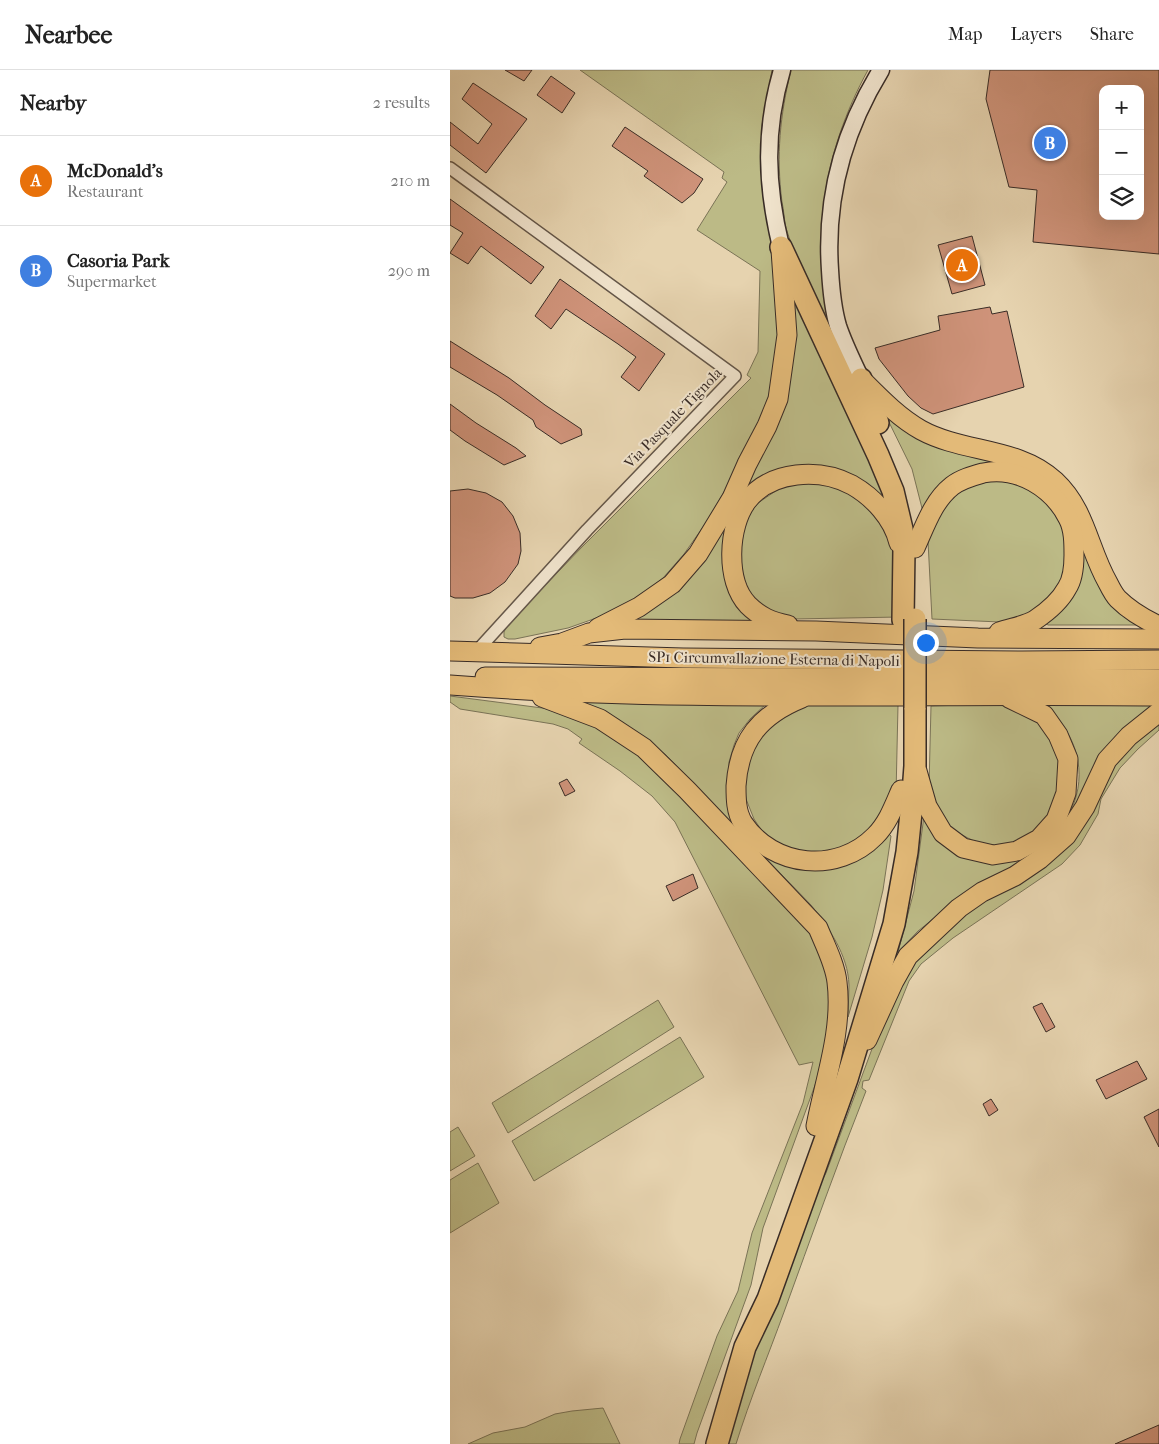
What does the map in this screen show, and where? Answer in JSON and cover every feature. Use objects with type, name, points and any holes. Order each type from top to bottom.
[{"type":"highway","points":[[781,246],[878,454],[893,491],[902,529],[903,571]]},
{"type":"highway","points":[[512,653],[562,642],[589,633],[639,607],[672,584],[698,554],[732,498],[746,464],[767,426],[778,399],[787,335],[781,246]]},
{"type":"highway","points":[[703,1444],[816,1126],[839,1071],[872,966],[897,851],[909,709],[909,620],[915,548],[913,519],[904,487],[861,379]]},
{"type":"highway","points":[[861,379],[899,414],[921,430],[946,440],[1025,462],[1038,467],[1055,481],[1073,500],[1086,526],[1102,572],[1117,598],[1137,615],[1159,626]]},
{"type":"highway","points":[[915,548],[933,507],[952,486],[970,476],[992,471],[1009,472],[1039,485],[1056,498],[1069,519],[1074,542],[1074,569],[1068,588],[1054,605],[1033,622],[978,638]]},
{"type":"highway","points":[[816,631],[772,622],[747,604],[737,587],[731,564],[733,537],[738,518],[747,501],[761,488],[778,479],[805,474],[829,476],[861,490],[877,504],[891,523],[898,540],[909,620]]},
{"type":"highway","points":[[589,633],[625,629],[816,631],[978,638],[1159,639]]},
{"type":"highway","name":"SP1 Circumvallazione Esterna di Napoli","points":[[450,651],[693,658],[1012,661],[1159,660]]},
{"type":"highway","name":"SP1 Circumvallazione Esterna di Napoli","points":[[450,675],[489,677],[1159,678]]},
{"type":"highway","points":[[489,677],[600,720],[644,748],[687,790],[818,928],[837,981],[838,1013],[832,1056],[816,1126]]},
{"type":"highway","points":[[450,686],[528,691],[808,696],[1159,696]]},
{"type":"highway","points":[[808,696],[783,706],[769,716],[752,735],[740,757],[737,774],[737,807],[742,822],[764,845],[776,853],[806,861],[838,859],[875,837],[890,816],[901,790]]},
{"type":"highway","points":[[909,709],[915,766],[927,806],[943,833],[963,848],[993,855],[1017,850],[1039,839],[1056,820],[1066,793],[1068,759],[1058,735],[1044,716],[1006,696]]},
{"type":"highway","points":[[847,1079],[908,956],[959,908],[982,892],[1015,876],[1040,859],[1066,836],[1085,807],[1107,760],[1129,736],[1159,712]]},
{"type":"highway","points":[[717,1444],[745,1347],[768,1299],[847,1079],[894,924],[907,852],[915,766]]},
{"type":"main road","points":[[781,246],[769,180],[768,156],[773,106],[782,70]]},
{"type":"main road","points":[[861,379],[838,326],[830,286],[828,245],[832,195],[842,153],[864,99],[881,70]]},
{"type":"street","name":"Via Pasquale Tignola","points":[[450,168],[735,376],[587,530],[476,652]]},
{"type":"shaded area","points":[[580,70],[772,70],[762,125],[761,163],[779,295],[777,375],[753,441],[708,520],[684,554],[663,578],[634,601],[602,616],[568,628],[508,639],[504,637],[507,625],[751,378],[747,375],[758,352],[760,271],[697,230],[727,182],[722,178],[724,172]]},
{"type":"shaded area","points":[[791,70],[868,70],[852,102],[840,134],[830,167],[824,200],[821,233],[822,267],[833,336],[796,256],[785,222],[780,185],[779,152],[784,103]]},
{"type":"shaded area","points":[[791,280],[886,501],[803,466],[731,519],[751,622],[633,621],[653,603],[757,463]]},
{"type":"shaded area","points":[[884,412],[1008,463],[995,465],[923,512],[912,469]]},
{"type":"shaded area","points":[[980,480],[1012,480],[1046,499],[1062,525],[1067,568],[1055,592],[1031,614],[1000,622],[932,619],[928,541],[930,530],[952,495]]},
{"type":"shaded area","points":[[810,481],[855,492],[894,537],[899,617],[793,619],[759,606],[749,593],[737,558],[743,521],[758,503],[777,490]]},
{"type":"shaded area","points":[[1078,529],[1139,625],[1048,625],[1043,622],[1052,615]]},
{"type":"shaded area","points":[[450,696],[550,709],[590,722],[654,763],[814,932],[833,982],[826,1055],[763,1228],[751,1285],[694,1444],[679,1444],[717,1336],[738,1291],[752,1233],[803,1103],[813,1062],[799,1065],[675,822],[652,796],[579,743],[582,739],[568,729],[553,724],[460,709],[450,702]]},
{"type":"shaded area","points":[[582,697],[767,703],[750,719],[739,733],[729,762],[729,783],[764,849],[863,856],[882,843],[889,834],[891,836],[883,890],[872,937],[848,1017],[849,985],[845,963],[831,933],[811,905],[666,755],[618,719],[580,702]]},
{"type":"shaded area","points":[[1154,702],[1116,739],[1066,824],[1031,855],[948,907],[918,931],[898,952],[914,891],[924,816],[989,857],[1059,826],[1063,823],[1074,803],[1078,789],[1078,761],[1069,735],[1062,723],[1042,703]]},
{"type":"shaded area","points":[[1000,704],[1015,706],[1042,722],[1064,758],[1053,818],[1019,842],[997,846],[976,842],[956,832],[941,817],[929,787],[931,706]]},
{"type":"shaded area","points":[[798,705],[898,705],[896,795],[883,824],[828,856],[785,848],[760,828],[746,799],[743,777],[758,733]]},
{"type":"shaded area","points":[[1159,722],[1159,730],[1120,768],[1101,799],[1098,814],[1080,845],[1062,864],[953,938],[921,964],[909,981],[869,1080],[863,1081],[862,1088],[866,1091],[834,1173],[736,1444],[723,1444],[729,1418],[809,1204],[826,1173],[892,995],[910,963],[939,931],[1034,866],[1121,753]]},
{"type":"shaded area","points":[[658,1000],[674,1027],[508,1133],[492,1103]]},
{"type":"shaded area","points":[[680,1037],[704,1077],[534,1181],[512,1141]]},
{"type":"shaded area","points":[[458,1127],[475,1156],[450,1171],[450,1132]]},
{"type":"shaded area","points":[[478,1163],[499,1203],[450,1233],[450,1180]]},
{"type":"shaded area","points":[[603,1408],[620,1444],[468,1444],[493,1433],[525,1427],[555,1414]]},
{"type":"building","points":[[505,70],[532,70],[524,81]]},
{"type":"building","points":[[990,70],[1159,70],[1159,254],[1033,242],[1037,190],[1009,187],[986,99]]},
{"type":"building","points":[[551,76],[575,93],[562,113],[537,95]]},
{"type":"building","points":[[473,83],[527,119],[486,173],[450,145],[450,122],[478,144],[492,124],[462,99]]},
{"type":"building","points":[[625,127],[703,179],[694,193],[682,203],[644,176],[648,171],[612,146]]},
{"type":"building","points":[[450,199],[544,267],[531,284],[481,246],[468,264],[450,253],[463,233],[450,225]]},
{"type":"building","points":[[972,236],[985,285],[952,294],[938,245]]},
{"type":"building","points":[[560,279],[665,354],[639,391],[621,377],[636,357],[618,344],[566,309],[551,329],[535,316]]},
{"type":"building","points":[[990,307],[992,314],[1007,311],[1024,387],[933,414],[921,408],[908,396],[879,359],[875,348],[940,330],[938,316]]},
{"type":"building","points":[[450,341],[509,378],[581,429],[582,435],[561,444],[536,427],[533,420],[497,395],[450,367]]},
{"type":"building","points":[[450,404],[526,456],[504,465],[465,441],[450,430]]},
{"type":"building","points":[[468,489],[486,493],[502,502],[513,516],[520,533],[521,551],[518,564],[505,582],[490,593],[473,598],[455,598],[450,596],[450,491]]},
{"type":"building","points":[[567,779],[575,791],[565,796],[559,783]]},
{"type":"building","points":[[693,874],[698,888],[673,901],[666,886]]},
{"type":"building","points":[[1042,1003],[1055,1027],[1046,1032],[1033,1007]]},
{"type":"building","points":[[1137,1061],[1147,1079],[1106,1099],[1096,1080]]},
{"type":"building","points":[[991,1099],[998,1110],[989,1116],[983,1104]]},
{"type":"building","points":[[1159,1109],[1159,1147],[1144,1117]]},
{"type":"building","points":[[1159,1425],[1159,1444],[1115,1444]]},
{"type":"place","name":"Casoria Park","points":[[1050,143]]},
{"type":"place","name":"McDonald's","points":[[962,265]]}]
